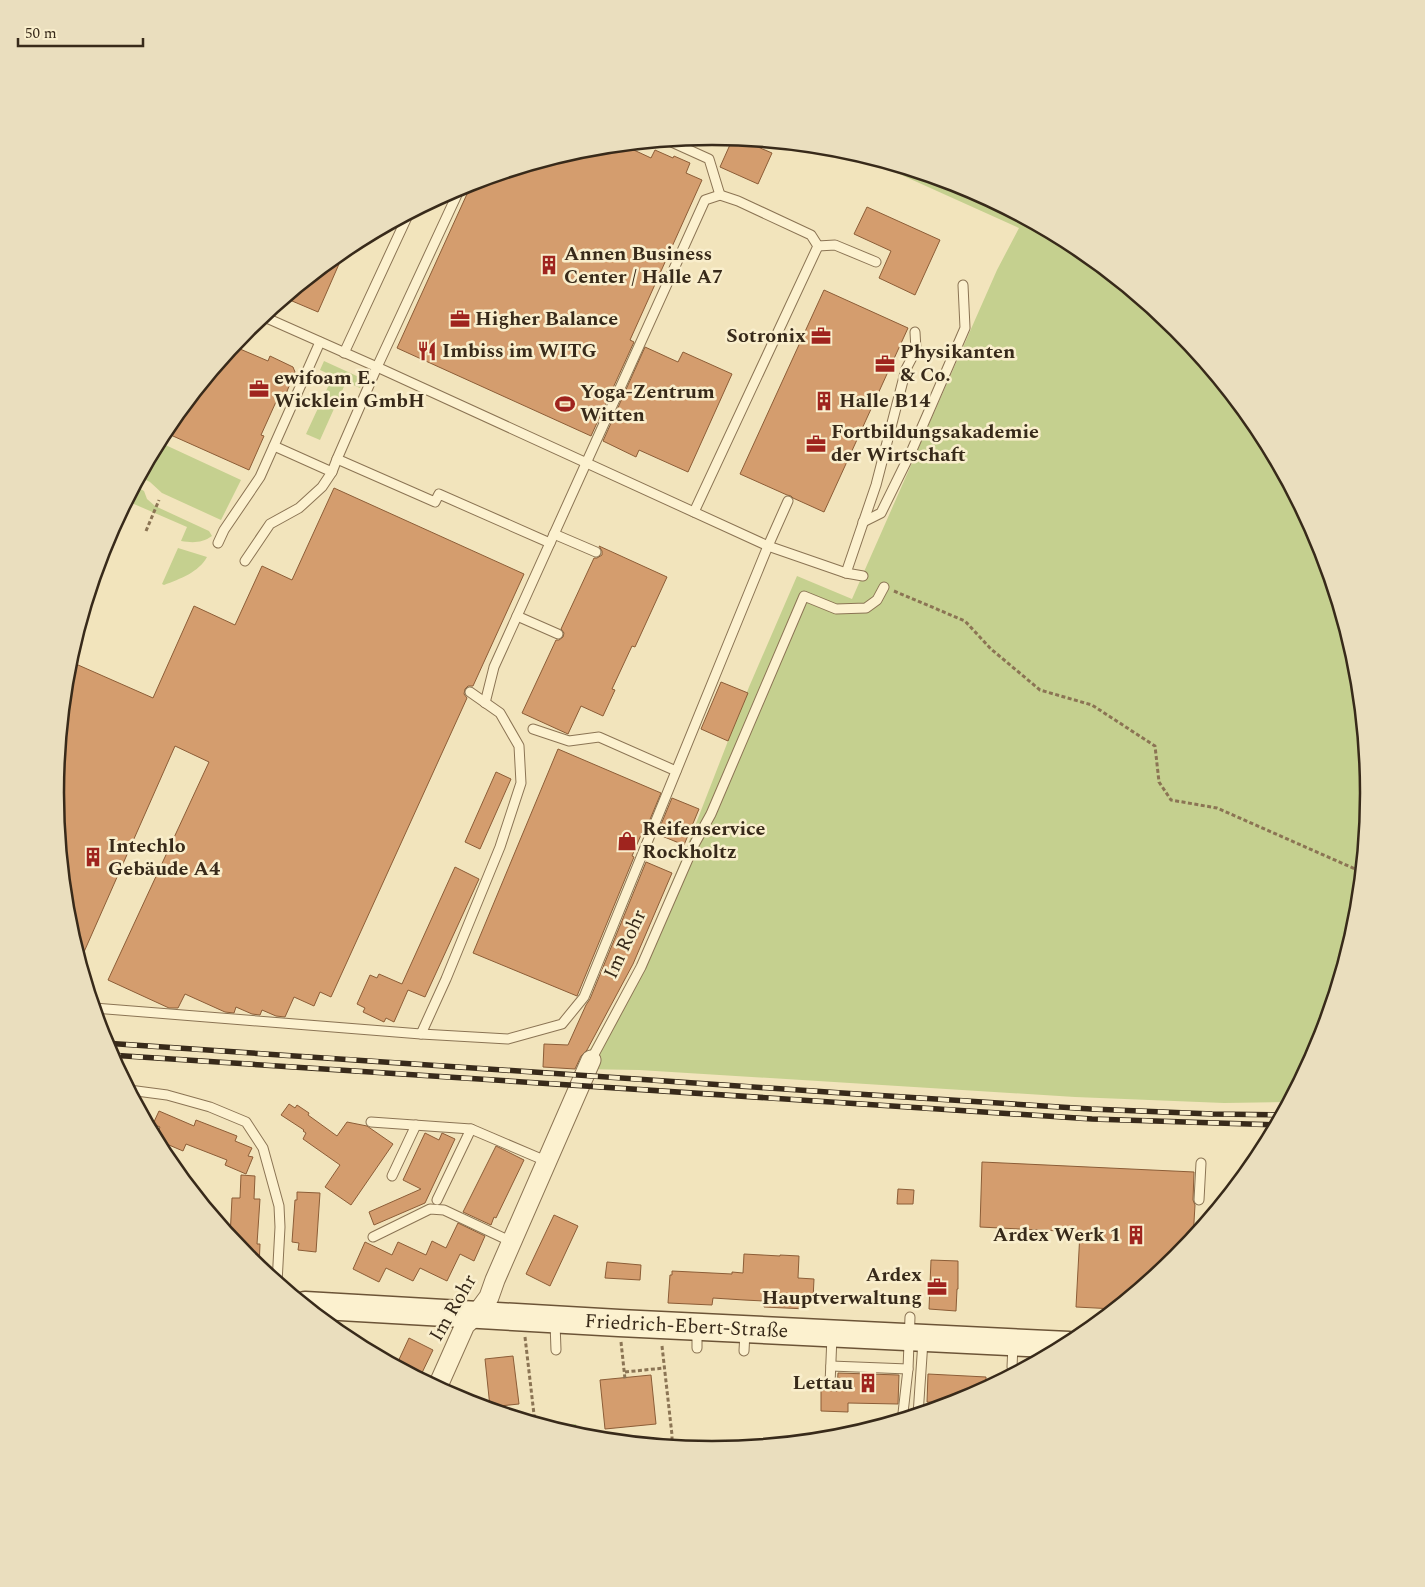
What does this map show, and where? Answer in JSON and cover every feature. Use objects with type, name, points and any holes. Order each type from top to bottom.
[{"type":"street","name":"Im Rohr","points":[[440,1382],[465,1325],[475,1316],[489,1297],[591,1060]]},
{"type":"street","name":"Friedrich-Ebert-Straße","points":[[315,1306],[660,1325],[697,1338],[745,1340],[914,1331],[1013,1355],[1047,1349]]},
{"type":"lane","points":[[680,146],[709,159],[720,195]]},
{"type":"lane","points":[[485,703],[494,667],[705,200],[720,195],[738,201],[810,235],[818,246]]},
{"type":"lane","points":[[245,561],[270,524],[299,508],[322,487],[332,472],[377,367],[455,198]]},
{"type":"lane","points":[[344,353],[403,224]]},
{"type":"lane","points":[[818,246],[835,245],[876,262]]},
{"type":"lane","points":[[694,512],[818,246]]},
{"type":"lane","points":[[864,522],[881,513],[912,450],[965,328],[963,284]]},
{"type":"lane","points":[[270,320],[768,546],[846,573],[863,576]]},
{"type":"lane","points":[[846,573],[876,485],[906,369],[916,350],[914,332]]},
{"type":"lane","points":[[218,543],[224,530],[260,477],[320,342]]},
{"type":"lane","points":[[274,446],[332,472]]},
{"type":"lane","points":[[337,459],[435,502],[439,494],[550,543]]},
{"type":"lane","name":"Im Rohr","points":[[100,1009],[508,1039],[562,1024],[584,996],[788,501]]},
{"type":"lane","points":[[554,534],[596,552]]},
{"type":"lane","name":"Im Rohr","points":[[591,1060],[641,968],[695,843],[711,814],[804,596],[836,609],[866,608],[877,600],[884,587]]},
{"type":"lane","points":[[517,616],[558,634]]},
{"type":"lane","points":[[422,1034],[500,847],[521,783],[519,746],[500,713],[470,692]]},
{"type":"lane","points":[[533,729],[569,741],[599,737],[676,772]]},
{"type":"lane","points":[[137,1091],[167,1095],[210,1107],[246,1122],[263,1148],[279,1206],[277,1274]]},
{"type":"lane","points":[[371,1122],[471,1129],[546,1161]]},
{"type":"lane","points":[[392,1176],[416,1125]]},
{"type":"lane","points":[[437,1200],[471,1129]]},
{"type":"lane","points":[[1199,1200],[1201,1163]]},
{"type":"lane","points":[[373,1237],[430,1208],[437,1208],[512,1242]]},
{"type":"lane","points":[[555,1320],[556,1350]]},
{"type":"lane","points":[[903,1413],[914,1331]]},
{"type":"lane","points":[[914,1331],[918,1409]]},
{"type":"lane","points":[[830,1384],[832,1334]]},
{"type":"lane","points":[[830,1366],[908,1369]]},
{"type":"path","points":[[146,532],[159,500]]},
{"type":"path","points":[[884,587],[965,621],[991,649],[1040,690],[1092,705],[1155,746],[1160,782],[1171,800],[1217,808],[1357,870]]},
{"type":"path","points":[[522,1318],[533,1417]]},
{"type":"path","points":[[619,1323],[625,1379]]},
{"type":"path","points":[[660,1325],[670,1441]]},
{"type":"path","points":[[624,1372],[664,1368]]},
{"type":"green space","points":[[891,170],[961,194],[1037,232],[1073,254],[1107,279],[1171,335],[1200,366],[1252,433],[1294,507],[1312,545],[1327,585],[1349,667],[1356,709],[1360,751],[1360,836],[1349,920],[1339,961],[1327,1002],[1312,1042],[1294,1080],[1282,1102],[1224,1103],[1075,1097],[639,1070],[579,1069],[638,964],[688,844],[749,687],[797,576],[852,599],[997,270],[1019,228]]},
{"type":"green space","points":[[324,361],[359,377],[362,382],[360,388],[346,382],[320,440],[306,434],[333,376],[320,370]]},
{"type":"green space","points":[[166,445],[241,480],[221,520],[162,493],[145,480]]},
{"type":"green space","points":[[140,489],[144,491],[147,499],[155,506],[209,531],[212,536],[197,542],[181,541],[187,527],[133,504]]},
{"type":"green space","points":[[178,548],[207,557],[194,571],[164,585],[162,584]]},
{"type":"green space","points":[[576,1424],[577,1428],[565,1425]]},
{"type":"building","points":[[730,145],[756,146],[772,153],[758,184],[720,167]]},
{"type":"building","name":"Annen Business Center / Halle A7","points":[[633,150],[651,158],[655,150],[690,163],[686,173],[702,180],[630,340],[634,342],[591,436],[397,348],[468,193],[504,179],[545,167],[586,157]]},
{"type":"building","points":[[867,207],[940,240],[915,295],[879,278],[891,251],[854,234]]},
{"type":"building","points":[[339,263],[318,312],[291,301]]},
{"type":"building","name":"Halle B14","points":[[824,290],[908,328],[824,512],[740,474]]},
{"type":"building","points":[[645,347],[678,362],[683,352],[732,374],[688,472],[639,450],[636,457],[603,441]]},
{"type":"building","points":[[241,349],[268,361],[270,356],[293,367],[295,372],[285,396],[280,393],[261,435],[264,436],[249,470],[172,435],[198,399]]},
{"type":"building","points":[[334,488],[524,574],[473,686],[468,686],[465,689],[464,694],[467,698],[331,997],[320,992],[314,1006],[294,997],[285,1017],[276,1016],[262,1010],[260,1015],[252,1014],[236,1007],[234,1013],[225,1012],[185,994],[178,1008],[169,1008],[108,980],[209,762],[175,746],[84,952],[69,878],[65,836],[65,751],[69,709],[77,664],[153,698],[194,606],[235,625],[262,566],[292,580]]},
{"type":"building","points":[[599,546],[667,577],[635,647],[632,646],[612,689],[615,690],[603,716],[581,706],[568,734],[522,713],[556,640],[563,637],[564,633],[561,629],[594,558],[602,555]]},
{"type":"building","points":[[721,682],[748,693],[728,741],[701,729]]},
{"type":"building","points":[[558,749],[661,793],[632,856],[634,857],[577,996],[473,953]]},
{"type":"building","points":[[496,772],[511,779],[480,849],[465,842]]},
{"type":"building","points":[[672,798],[699,809],[684,845],[657,834]]},
{"type":"building","points":[[646,862],[672,873],[633,964],[575,1069],[543,1067],[544,1044],[568,1045],[590,999]]},
{"type":"building","points":[[455,867],[479,879],[425,997],[408,990],[394,1022],[386,1018],[384,1022],[363,1012],[365,1008],[357,1004],[370,975],[377,978],[379,974],[402,984]]},
{"type":"building","points":[[289,1104],[295,1108],[297,1105],[309,1113],[308,1115],[337,1136],[347,1122],[367,1126],[393,1144],[351,1205],[325,1187],[340,1165],[303,1139],[306,1133],[304,1130],[281,1115]]},
{"type":"building","points":[[159,1111],[194,1126],[196,1120],[237,1136],[235,1141],[252,1148],[248,1156],[253,1157],[246,1174],[225,1165],[227,1160],[186,1144],[183,1151],[167,1144],[159,1130],[160,1127],[154,1122]]},
{"type":"building","points":[[425,1133],[439,1140],[442,1133],[455,1139],[425,1203],[374,1225],[369,1212],[421,1189],[403,1180]]},
{"type":"building","points":[[496,1146],[524,1160],[491,1225],[463,1212]]},
{"type":"building","name":"Ardex Werk 1","points":[[982,1162],[1194,1172],[1194,1228],[1140,1281],[1106,1309],[1076,1307],[1080,1232],[980,1227]]},
{"type":"building","points":[[241,1175],[255,1176],[254,1199],[260,1199],[257,1244],[260,1244],[259,1257],[231,1227],[232,1198],[240,1198]]},
{"type":"building","points":[[898,1189],[914,1190],[913,1204],[897,1204]]},
{"type":"building","points":[[297,1192],[320,1193],[316,1252],[298,1250],[299,1243],[292,1242]]},
{"type":"building","points":[[554,1215],[578,1226],[550,1286],[526,1274]]},
{"type":"building","points":[[458,1223],[485,1236],[474,1261],[460,1254],[447,1281],[420,1268],[413,1281],[386,1268],[379,1282],[353,1269],[365,1242],[392,1255],[398,1242],[426,1255],[432,1241],[446,1248]]},
{"type":"building","points":[[744,1254],[799,1256],[798,1278],[814,1279],[813,1299],[808,1299],[807,1309],[764,1307],[764,1301],[713,1298],[712,1305],[668,1303],[672,1271],[743,1273]]},
{"type":"building","name":"Ardex Hauptverwaltung","points":[[931,1260],[958,1261],[956,1311],[929,1309]]},
{"type":"building","points":[[607,1262],[641,1265],[640,1280],[605,1278]]},
{"type":"building","points":[[409,1338],[433,1350],[422,1373],[399,1361]]},
{"type":"building","points":[[513,1356],[519,1404],[499,1406],[490,1403],[485,1359]]},
{"type":"building","name":"Lettau","points":[[838,1373],[899,1375],[898,1404],[848,1403],[848,1412],[821,1411],[821,1390],[837,1391]]},
{"type":"building","points":[[928,1374],[986,1377],[986,1381],[961,1393],[936,1403],[927,1402]]},
{"type":"building","points":[[651,1375],[656,1424],[605,1429],[600,1380]]},
{"type":"railway","points":[[114,1044],[1091,1109],[1276,1115]]},
{"type":"railway","points":[[119,1056],[1092,1119],[1270,1125]]},
{"type":"place","name":"Annen Business Center / Halle A7","points":[[549,265]]},
{"type":"place","name":"Higher Balance","points":[[460,319]]},
{"type":"place","name":"Sotronix","points":[[821,336]]},
{"type":"place","name":"Imbiss im WITG","points":[[427,351]]},
{"type":"place","name":"Physikanten & Co.","points":[[885,364]]},
{"type":"place","name":"ewifoam E. Wicklein GmbH","points":[[259,389]]},
{"type":"place","name":"Halle B14","points":[[824,401]]},
{"type":"place","name":"Yoga-Zentrum Witten","points":[[565,404]]},
{"type":"place","name":"Fortbildungsakademie der Wirtschaft","points":[[816,444]]},
{"type":"place","name":"Reifenservice Rockholtz","points":[[627,841]]},
{"type":"place","name":"Intechlo Gebäude A4","points":[[93,857]]},
{"type":"place","name":"Ardex Werk 1","points":[[1136,1235]]},
{"type":"place","name":"Ardex Hauptverwaltung","points":[[937,1287]]},
{"type":"place","name":"Lettau","points":[[868,1383]]}]
